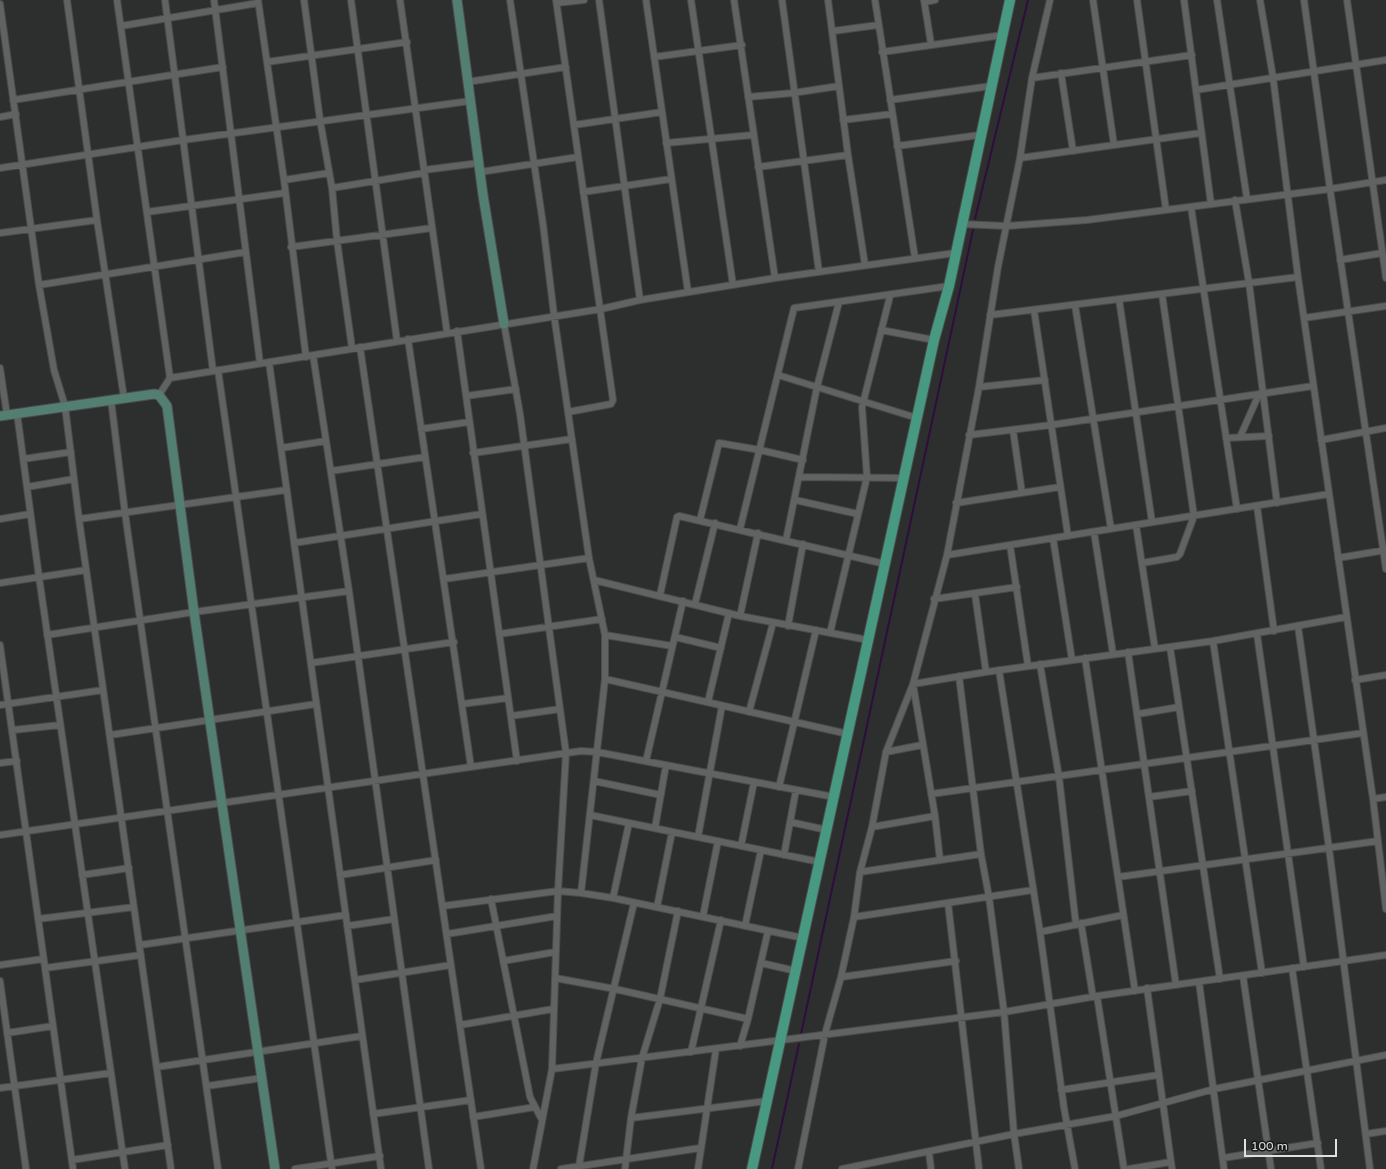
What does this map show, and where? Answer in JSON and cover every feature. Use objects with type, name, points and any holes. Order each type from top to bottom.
[{"type":"main road","points":[[752,1169],[934,340],[949,286],[955,252],[1010,0]]},
{"type":"street","points":[[67,0],[97,220],[124,398]]},
{"type":"street","points":[[117,0],[170,378],[159,395]]},
{"type":"street","points":[[165,0],[190,206],[252,604],[331,1166]]},
{"type":"street","points":[[214,0],[238,199],[260,363]]},
{"type":"street","points":[[308,0],[304,0],[313,56],[320,120],[330,173],[337,241],[352,348]]},
{"type":"street","points":[[351,0],[359,49],[366,114],[397,340]]},
{"type":"street","points":[[400,0],[447,332]]},
{"type":"street","points":[[457,0],[467,82],[480,168],[504,324],[516,389],[566,753],[555,952],[552,1069],[533,1169]]},
{"type":"street","points":[[510,0],[543,224],[554,315],[588,558],[605,635],[605,679],[581,893]]},
{"type":"street","points":[[568,412],[611,404],[613,402],[557,2],[584,0]]},
{"type":"street","points":[[599,0],[640,300]]},
{"type":"street","points":[[646,0],[688,292]]},
{"type":"street","points":[[691,0],[710,139],[733,285]]},
{"type":"street","points":[[734,0],[742,45],[753,134],[775,278]]},
{"type":"street","points":[[782,0],[793,93],[819,272]]},
{"type":"street","points":[[828,0],[843,120],[864,265]]},
{"type":"street","points":[[875,0],[915,258]]},
{"type":"street","points":[[931,44],[924,1],[935,0]]},
{"type":"street","points":[[798,1169],[825,1034],[841,977],[854,917],[860,872],[872,828],[886,752],[913,684],[934,599],[947,555],[1020,158],[1032,78],[1050,0]]},
{"type":"street","points":[[1093,0],[1114,145]]},
{"type":"street","points":[[1137,0],[1166,210]]},
{"type":"street","points":[[1184,0],[1211,204]]},
{"type":"street","points":[[1217,0],[1247,199]]},
{"type":"street","points":[[1260,0],[1273,77],[1298,277],[1373,799],[1386,909]]},
{"type":"street","points":[[1304,0],[1315,70],[1340,260],[1385,550],[1386,569]]},
{"type":"street","points":[[1347,0],[1386,278]]},
{"type":"street","points":[[120,26],[258,2],[284,180],[291,247],[306,357]]},
{"type":"street","points":[[0,4],[39,284],[54,370],[65,406],[86,570],[172,1169]]},
{"type":"street","points":[[833,31],[878,25]]},
{"type":"street","points":[[882,52],[1003,35]]},
{"type":"street","points":[[267,62],[407,42]]},
{"type":"street","points":[[654,56],[742,45]]},
{"type":"street","points":[[1032,78],[1192,55]]},
{"type":"street","points":[[1196,90],[1386,60]]},
{"type":"street","points":[[13,100],[175,76],[223,67]]},
{"type":"street","points":[[467,82],[566,67]]},
{"type":"street","points":[[1061,73],[1073,151]]},
{"type":"street","points":[[748,97],[793,93],[839,86]]},
{"type":"street","points":[[890,100],[991,86]]},
{"type":"street","points":[[0,168],[320,120],[470,101]]},
{"type":"street","points":[[574,125],[662,112]]},
{"type":"street","points":[[0,117],[16,114]]},
{"type":"street","points":[[843,120],[892,114]]},
{"type":"street","points":[[666,143],[753,134]]},
{"type":"street","points":[[1020,158],[1201,134]]},
{"type":"street","points":[[897,146],[980,135]]},
{"type":"street","points":[[758,167],[848,155]]},
{"type":"street","points":[[332,188],[376,182],[424,171],[480,168],[578,157]]},
{"type":"street","points":[[284,180],[330,173]]},
{"type":"street","points":[[583,192],[671,179]]},
{"type":"street","points":[[961,224],[1007,226],[1087,220],[1330,189],[1386,180]]},
{"type":"street","points":[[147,212],[285,193]]},
{"type":"street","points":[[1235,200],[1249,284],[1261,394],[1269,436],[1277,503]]},
{"type":"street","points":[[1191,207],[1237,509]]},
{"type":"street","points":[[0,233],[97,220]]},
{"type":"street","points":[[291,247],[432,228]]},
{"type":"street","points":[[39,284],[246,252]]},
{"type":"street","points":[[170,378],[306,357],[397,340],[601,309],[640,300],[775,278],[955,252]]},
{"type":"street","points":[[1340,260],[1382,253]]},
{"type":"street","points":[[990,315],[1298,277]]},
{"type":"street","points":[[740,529],[794,308],[890,296],[949,286]]},
{"type":"street","points":[[1142,562],[1177,557],[1180,554],[1194,516],[1162,294]]},
{"type":"street","points":[[830,633],[867,477],[862,412],[863,403],[890,296]]},
{"type":"street","points":[[1119,299],[1137,411],[1152,522]]},
{"type":"street","points":[[786,540],[817,387],[839,302]]},
{"type":"street","points":[[1075,305],[1111,529]]},
{"type":"street","points":[[1304,318],[1386,306]]},
{"type":"street","points":[[1034,310],[1068,536]]},
{"type":"street","points":[[881,330],[934,340]]},
{"type":"street","points":[[457,331],[517,760]]},
{"type":"street","points":[[408,339],[434,520],[454,642],[471,767]]},
{"type":"street","points":[[360,347],[481,1169]]},
{"type":"street","points":[[313,355],[349,591],[429,1169]]},
{"type":"street","points":[[269,362],[381,1169]]},
{"type":"street","points":[[0,368],[4,415],[154,394],[159,395],[166,406],[194,612],[275,1169]]},
{"type":"street","points":[[778,375],[863,403],[917,418]]},
{"type":"street","points":[[979,387],[1045,380]]},
{"type":"street","points":[[969,435],[1051,425],[1313,386]]},
{"type":"street","points":[[466,396],[516,389]]},
{"type":"street","points":[[1240,437],[1261,394]]},
{"type":"street","points":[[111,400],[125,513],[218,1169]]},
{"type":"street","points":[[17,413],[38,577],[82,875],[89,913],[125,1169]]},
{"type":"street","points":[[421,429],[469,422]]},
{"type":"street","points":[[1322,440],[1386,428]]},
{"type":"street","points":[[1013,430],[1022,493]]},
{"type":"street","points":[[1226,438],[1269,436]]},
{"type":"street","points":[[473,454],[572,439]]},
{"type":"street","points":[[280,448],[326,441]]},
{"type":"street","points":[[700,520],[717,446],[721,443],[803,460]]},
{"type":"street","points":[[23,459],[71,452]]},
{"type":"street","points":[[330,471],[426,457]]},
{"type":"street","points":[[800,476],[904,478]]},
{"type":"street","points":[[27,487],[74,479]]},
{"type":"street","points":[[956,503],[1060,487]]},
{"type":"street","points":[[79,519],[286,490]]},
{"type":"street","points":[[947,555],[1329,494]]},
{"type":"street","points":[[795,500],[858,514]]},
{"type":"street","points":[[1257,506],[1274,631]]},
{"type":"street","points":[[0,519],[30,514]]},
{"type":"street","points":[[294,543],[434,520],[482,514]]},
{"type":"street","points":[[660,595],[677,518],[679,516],[758,533],[885,564]]},
{"type":"street","points":[[695,604],[715,523]]},
{"type":"street","points":[[1136,525],[1155,649]]},
{"type":"street","points":[[1094,532],[1114,654]]},
{"type":"street","points":[[740,616],[758,533]]},
{"type":"street","points":[[1053,538],[1072,660]]},
{"type":"street","points":[[788,626],[803,544]]},
{"type":"street","points":[[1010,545],[1028,666]]},
{"type":"street","points":[[1338,558],[1385,550]]},
{"type":"street","points":[[444,579],[588,558]]},
{"type":"street","points":[[0,583],[86,570]]},
{"type":"street","points":[[594,580],[660,595],[740,616],[868,640]]},
{"type":"street","points":[[934,599],[1016,587]]},
{"type":"street","points":[[47,635],[94,626],[349,591]]},
{"type":"street","points":[[975,594],[986,672]]},
{"type":"street","points":[[646,761],[683,601]]},
{"type":"street","points":[[708,702],[729,613]]},
{"type":"street","points":[[913,684],[1040,664],[1213,641],[1346,617]]},
{"type":"street","points":[[499,634],[602,619]]},
{"type":"street","points":[[749,712],[773,623]]},
{"type":"street","points":[[1298,626],[1329,848],[1370,1169]]},
{"type":"street","points":[[779,787],[816,630]]},
{"type":"street","points":[[1257,634],[1304,967]]},
{"type":"street","points":[[605,635],[672,646]]},
{"type":"street","points":[[674,637],[721,648]]},
{"type":"street","points":[[1213,641],[1244,860],[1262,973]]},
{"type":"street","points":[[310,663],[454,642]]},
{"type":"street","points":[[0,645],[73,1169]]},
{"type":"street","points":[[1170,647],[1220,979]]},
{"type":"street","points":[[1128,652],[1176,985]]},
{"type":"street","points":[[1085,658],[1135,991]]},
{"type":"street","points":[[1040,664],[1059,777],[1078,924],[1095,996],[1111,1082],[1124,1169]]},
{"type":"street","points":[[1000,670],[1040,932],[1066,1124],[1075,1169]]},
{"type":"street","points":[[1355,680],[1386,675]]},
{"type":"street","points":[[959,676],[981,854],[989,897],[1004,1012],[1014,1134],[1019,1169]]},
{"type":"street","points":[[605,679],[848,734]]},
{"type":"street","points":[[913,684],[935,816],[940,860]]},
{"type":"street","points":[[0,705],[103,690]]},
{"type":"street","points":[[462,704],[508,698]]},
{"type":"street","points":[[110,735],[267,710],[316,704]]},
{"type":"street","points":[[698,837],[722,706]]},
{"type":"street","points":[[1138,714],[1179,707]]},
{"type":"street","points":[[511,716],[560,709]]},
{"type":"street","points":[[12,730],[60,725]]},
{"type":"street","points":[[931,794],[1363,733]]},
{"type":"street","points":[[886,752],[922,745]]},
{"type":"street","points":[[0,835],[581,751],[597,752],[834,797]]},
{"type":"street","points":[[0,764],[17,762]]},
{"type":"street","points":[[655,828],[666,765]]},
{"type":"street","points":[[594,781],[661,795]]},
{"type":"street","points":[[741,846],[754,782]]},
{"type":"street","points":[[784,854],[796,790]]},
{"type":"street","points":[[1149,797],[1192,791]]},
{"type":"street","points":[[1373,799],[1386,797]]},
{"type":"street","points":[[590,815],[820,862]]},
{"type":"street","points":[[872,828],[935,816]]},
{"type":"street","points":[[790,822],[827,830]]},
{"type":"street","points":[[613,898],[629,823]]},
{"type":"street","points":[[657,907],[672,832]]},
{"type":"street","points":[[703,916],[718,841]]},
{"type":"street","points":[[1118,877],[1378,841]]},
{"type":"street","points":[[745,926],[761,850]]},
{"type":"street","points":[[860,872],[981,854]]},
{"type":"street","points":[[340,875],[436,860]]},
{"type":"street","points":[[82,875],[129,868]]},
{"type":"street","points":[[854,917],[1033,890]]},
{"type":"street","points":[[443,906],[558,891],[581,893],[703,916],[803,938]]},
{"type":"street","points":[[491,900],[530,1097],[542,1120]]},
{"type":"street","points":[[579,1166],[596,1063],[615,989],[634,903]]},
{"type":"street","points":[[948,903],[980,1169]]},
{"type":"street","points":[[38,919],[134,907]]},
{"type":"street","points":[[624,1169],[631,1118],[642,1058],[660,999],[678,911]]},
{"type":"street","points":[[140,945],[346,915]]},
{"type":"street","points":[[1040,932],[1123,915]]},
{"type":"street","points":[[447,934],[557,916]]},
{"type":"street","points":[[347,926],[394,920]]},
{"type":"street","points":[[691,1052],[720,920]]},
{"type":"street","points":[[740,1046],[748,1019],[768,931]]},
{"type":"street","points":[[503,961],[555,952]]},
{"type":"street","points":[[45,968],[141,955]]},
{"type":"street","points":[[552,1069],[1004,1012],[1148,988],[1386,955]]},
{"type":"street","points":[[0,965],[44,959]]},
{"type":"street","points":[[841,977],[956,961]]},
{"type":"street","points":[[761,963],[796,971]]},
{"type":"street","points":[[355,980],[451,965]]},
{"type":"street","points":[[1292,968],[1308,1070],[1321,1169]]},
{"type":"street","points":[[1243,976],[1271,1169]]},
{"type":"street","points":[[555,978],[615,989],[748,1019]]},
{"type":"street","points":[[0,981],[26,1169]]},
{"type":"street","points":[[1199,982],[1224,1169]]},
{"type":"street","points":[[1148,988],[1158,1075],[1172,1169]]},
{"type":"street","points":[[460,1025],[553,1008]]},
{"type":"street","points":[[7,1033],[53,1026]]},
{"type":"street","points":[[157,1067],[362,1036]]},
{"type":"street","points":[[698,1169],[716,1049]]},
{"type":"street","points":[[842,1169],[976,1143],[1014,1134],[1116,1116],[1163,1104],[1214,1088],[1386,1055]]},
{"type":"street","points":[[0,1088],[111,1073]]},
{"type":"street","points":[[1061,1090],[1158,1075]]},
{"type":"street","points":[[207,1086],[262,1078]]},
{"type":"street","points":[[373,1114],[471,1100]]},
{"type":"street","points":[[631,1118],[767,1101]]},
{"type":"street","points":[[473,1117],[535,1107]]},
{"type":"street","points":[[1366,1134],[1386,1131]]},
{"type":"street","points":[[1223,1158],[1318,1143]]},
{"type":"street","points":[[72,1160],[168,1145]]},
{"type":"street","points":[[561,1169],[625,1161],[700,1148]]},
{"type":"street","points":[[929,1152],[931,1169]]},
{"type":"street","points":[[295,1169],[331,1166],[380,1156]]},
{"type":"street","points":[[876,1162],[877,1169]]},
{"type":"street","points":[[1129,1169],[1171,1162]]},
{"type":"waterway","points":[[975,219],[1028,0]]},
{"type":"waterway","points":[[801,1034],[973,230]]},
{"type":"waterway","points":[[772,1169],[799,1044]]}]
